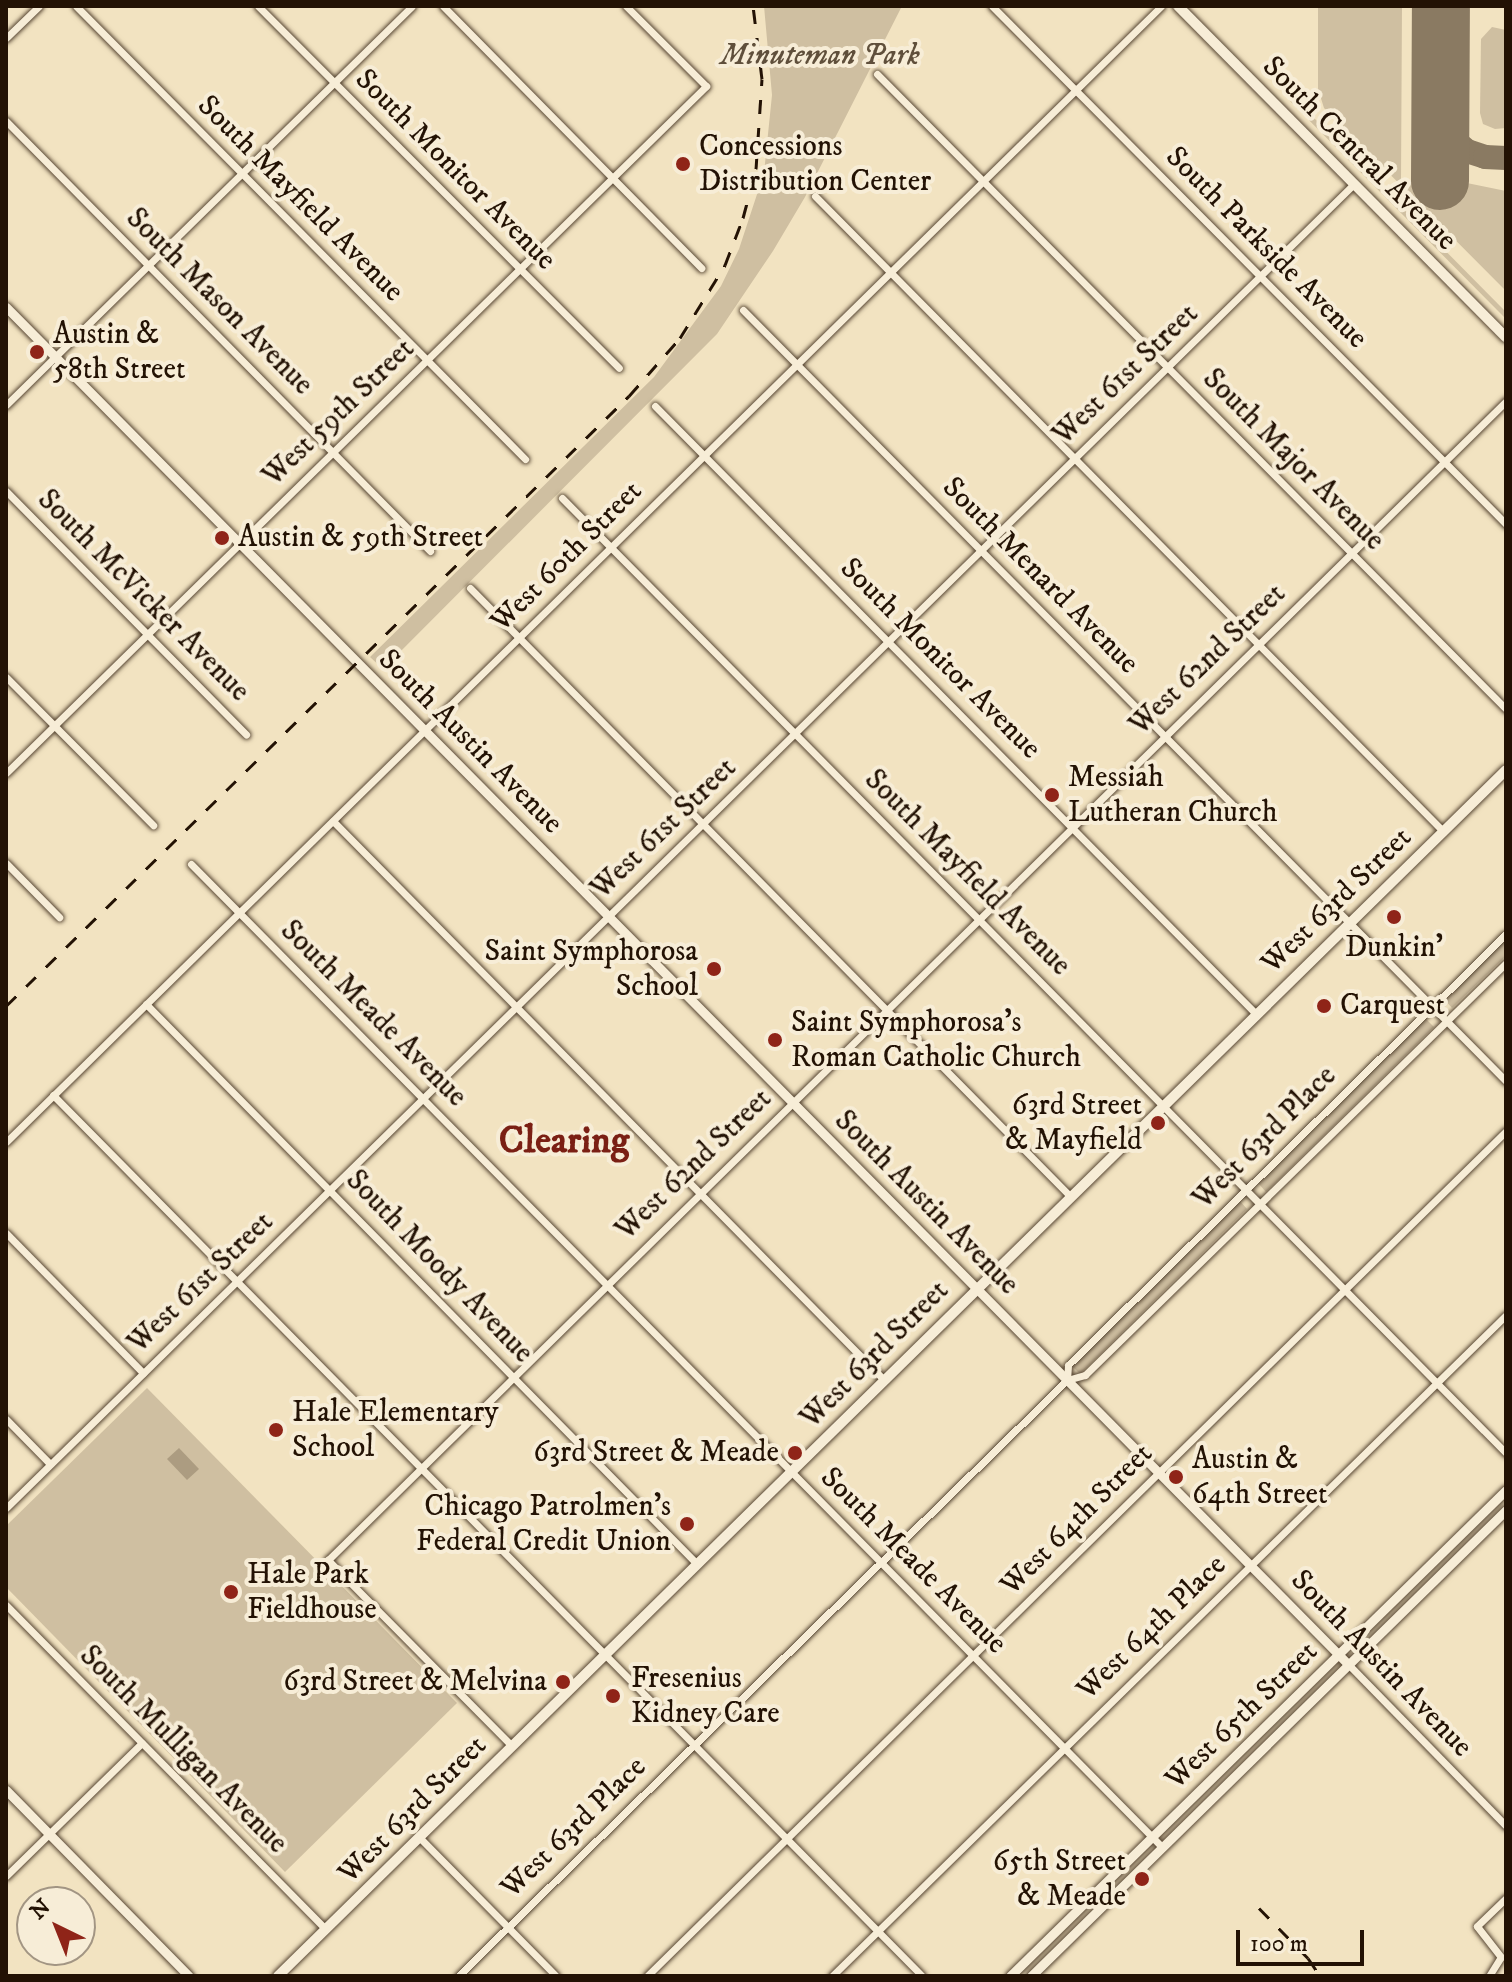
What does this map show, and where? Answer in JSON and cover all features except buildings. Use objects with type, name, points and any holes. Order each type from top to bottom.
[{"type":"main road","name":"South Central Avenue","points":[[1178,6],[1506,337]]},
{"type":"main road","name":"West 63rd Street","points":[[278,1976],[1506,770]]},
{"type":"street","points":[[6,38],[39,6]]},
{"type":"street","name":"South Mayfield Avenue","points":[[76,6],[525,459]]},
{"type":"street","name":"South Monitor Avenue","points":[[258,6],[619,368]]},
{"type":"street","points":[[6,405],[412,6]]},
{"type":"street","points":[[443,6],[701,268]]},
{"type":"street","name":"West 59th Street","points":[[6,773],[706,86],[626,6]]},
{"type":"street","name":"South Parkside Avenue","points":[[992,6],[1506,524]]},
{"type":"street","name":"West 60th Street","points":[[6,1142],[1161,6]]},
{"type":"street","name":"South Major Avenue","points":[[877,74],[1506,709]]},
{"type":"street","name":"South Mason Avenue","points":[[6,121],[430,551]]},
{"type":"street","name":"West 61st Street","points":[[6,1508],[1354,184]]},
{"type":"street","points":[[815,196],[1443,831]]},
{"type":"street","name":"South Austin Avenue","points":[[6,307],[1506,1826]]},
{"type":"street","name":"South Menard Avenue","points":[[743,310],[1506,1081]]},
{"type":"street","name":"West 62nd Street","points":[[512,1746],[328,1560],[1506,401]]},
{"type":"street","name":"South Monitor Avenue","points":[[655,406],[1256,1014]]},
{"type":"street","name":"South McVicker Avenue","points":[[6,491],[246,734]]},
{"type":"street","name":"South Mayfield Avenue","points":[[562,498],[1506,1453]]},
{"type":"street","points":[[470,588],[1070,1196]]},
{"type":"street","points":[[6,677],[153,825]]},
{"type":"street","points":[[333,821],[884,1380]]},
{"type":"street","points":[[6,863],[59,917]]},
{"type":"street","name":"South Meade Avenue","points":[[191,864],[1162,1847]]},
{"type":"street","name":"West 63rd Place","points":[[1067,1380],[1068,1365],[1506,934]]},
{"type":"street","name":"West 63rd Place","points":[[458,1976],[1067,1380],[1082,1378],[1506,963]]},
{"type":"street","name":"South Moody Avenue","points":[[146,1004],[697,1564]]},
{"type":"street","points":[[53,1095],[922,1976]]},
{"type":"street","name":"West 64th Street","points":[[647,1976],[1506,1131]]},
{"type":"street","points":[[6,1233],[143,1373]]},
{"type":"street","name":"West 64th Place","points":[[832,1976],[1506,1315]]},
{"type":"street","points":[[6,1419],[50,1464]]},
{"type":"street","name":"West 65th Street","points":[[1010,1976],[1506,1490]]},
{"type":"street","name":"West 65th Street","points":[[1031,1976],[1506,1510]]},
{"type":"street","name":"South Mulligan Avenue","points":[[6,1605],[326,1929]]},
{"type":"street","points":[[6,1876],[142,1743]]},
{"type":"street","points":[[1204,1787],[1213,1797]]},
{"type":"street","points":[[6,1790],[189,1976]]},
{"type":"street","points":[[419,1837],[556,1976]]},
{"type":"street","points":[[1489,1976],[1501,1957],[1477,1926],[1506,1898]]},
{"type":"green space","name":"Minuteman Park","points":[[764,6],[902,6],[805,197],[717,334],[383,669],[370,657],[654,377],[721,286],[739,249],[764,173],[772,95]]},
{"type":"green space","points":[[1318,6],[1402,6],[1401,181],[1462,182],[1506,191],[1506,291],[1324,108],[1318,89]]},
{"type":"green space","points":[[1492,27],[1506,30],[1506,128],[1495,129],[1483,124],[1480,113],[1481,39]]},
{"type":"green space","points":[[1289,100],[1313,117],[1506,312],[1506,319]]},
{"type":"green space","points":[[1506,938],[1506,956],[1452,1008],[1444,999]]},
{"type":"green space","points":[[1425,1018],[1434,1027],[1266,1192],[1258,1183]]},
{"type":"green space","points":[[1240,1201],[1247,1209],[1080,1374],[1072,1366]]},
{"type":"green space","points":[[147,1388],[457,1703],[285,1872],[6,1587],[6,1526]]},
{"type":"shaded area","points":[[179,1448],[199,1469],[187,1480],[167,1459]]},
{"type":"taxiway","points":[[1440,91],[1445,124],[1454,140],[1467,151],[1485,157],[1506,158]]},
{"type":"runway","points":[[1440,181],[1441,6]]},
{"type":"railway","points":[[6,1006],[629,396],[680,338],[725,265],[743,218],[756,169],[762,79],[753,6]]},
{"type":"railway","points":[[1259,1908],[1308,1958],[1320,1976]]},
{"type":"place","name":"Concessions Distribution Center","points":[[683,164]]},
{"type":"place","name":"Austin & 58th Street","points":[[37,352]]},
{"type":"place","name":"Austin & 59th Street","points":[[222,538]]},
{"type":"place","name":"Messiah Lutheran Church","points":[[1052,795]]},
{"type":"place","name":"Dunkin'","points":[[1394,917]]},
{"type":"place","name":"Saint Symphorosa School","points":[[714,969]]},
{"type":"place","name":"Carquest","points":[[1324,1006]]},
{"type":"place","name":"Saint Symphorosa's Roman Catholic Church","points":[[775,1040]]},
{"type":"place","name":"63rd Street & Mayfield","points":[[1158,1123]]},
{"type":"place","name":"Hale Elementary School","points":[[276,1430]]},
{"type":"place","name":"63rd Street & Meade","points":[[795,1453]]},
{"type":"place","name":"Austin & 64th Street","points":[[1176,1477]]},
{"type":"place","name":"Chicago Patrolmen's Federal Credit Union","points":[[687,1524]]},
{"type":"place","name":"Hale Park Fieldhouse","points":[[231,1592]]},
{"type":"place","name":"63rd Street & Melvina","points":[[563,1682]]},
{"type":"place","name":"Fresenius Kidney Care","points":[[613,1696]]},
{"type":"place","name":"65th Street & Meade","points":[[1142,1879]]},
{"type":"district","name":"Clearing","points":[[564,1142]]}]
